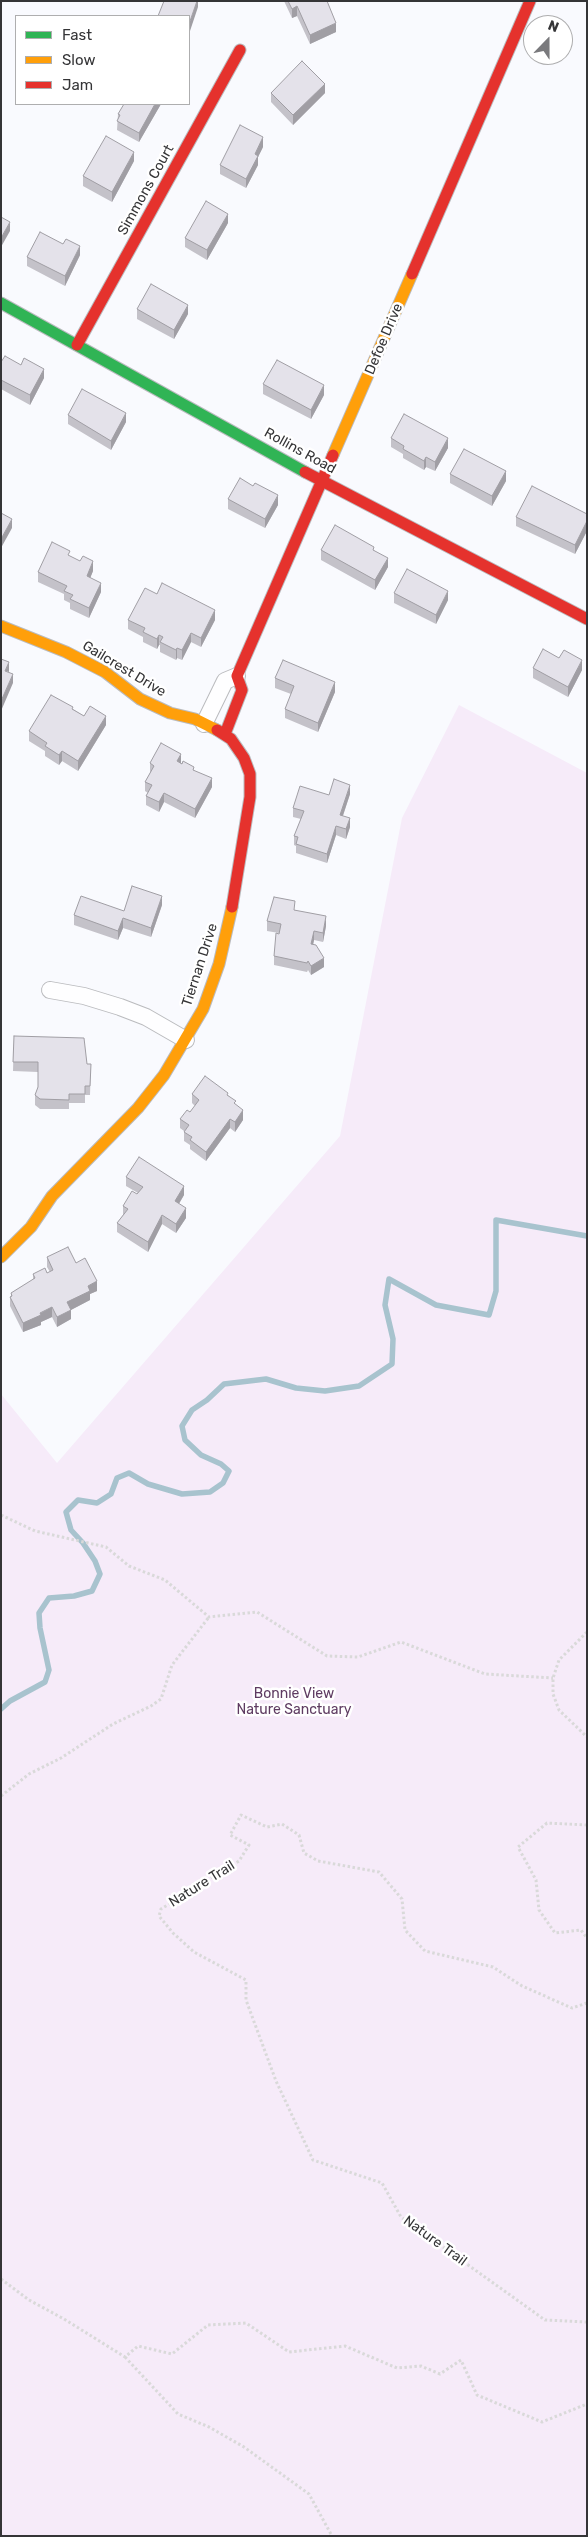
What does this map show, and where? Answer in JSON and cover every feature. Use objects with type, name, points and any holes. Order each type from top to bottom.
[{"type":"street","name":"Defoe Drive","points":[[225,734],[242,690],[237,676],[530,1]]},
{"type":"street","name":"Simmons Court","points":[[77,345],[240,50]]},
{"type":"street","name":"Rollins Road","points":[[1,303],[322,480],[586,617]]},
{"type":"street","name":"Gailcrest Drive","points":[[1,626],[74,656],[105,672],[140,699],[204,724]]},
{"type":"street","name":"Defoe Drive","points":[[204,724],[225,681],[237,676]]},
{"type":"street","name":"Tiernan Drive","points":[[1,1256],[31,1227],[52,1196],[138,1108],[164,1075],[203,1009],[219,964],[230,918],[250,797],[250,774],[244,758],[231,739],[204,724]]},
{"type":"street","points":[[50,990],[84,996],[120,1006],[146,1017],[186,1040]]},
{"type":"path","points":[[1,1515],[35,1531],[106,1547],[129,1566],[165,1580],[209,1617],[257,1612],[327,1656],[358,1657],[401,1642],[485,1674],[552,1678]]},
{"type":"path","points":[[1,1796],[29,1774],[61,1758],[113,1724],[151,1706],[161,1698],[172,1665],[209,1617]]},
{"type":"path","points":[[587,1632],[559,1660],[552,1678],[553,1694],[559,1710],[587,1737]]},
{"type":"path","name":"Nature Trail","points":[[587,2003],[572,2008],[522,1986],[493,1967],[424,1951],[405,1930],[402,1899],[379,1872],[318,1861],[304,1852],[299,1835],[282,1824],[267,1828],[241,1815],[230,1835],[249,1845],[239,1861],[161,1909],[160,1916],[173,1933],[194,1952],[246,1980],[246,2000],[276,2081],[313,2160],[382,2183],[401,2217],[545,2320],[587,2322]]},
{"type":"path","points":[[587,1825],[546,1823],[518,1847],[536,1880],[539,1910],[555,1933],[581,1930],[587,1938]]},
{"type":"path","points":[[1,2279],[29,2300],[125,2356],[178,2414],[209,2427],[244,2446],[309,2494],[332,2536]]},
{"type":"path","points":[[125,2356],[138,2346],[172,2354],[208,2325],[246,2323],[289,2352],[345,2346],[397,2368],[421,2366],[440,2374],[461,2360],[477,2395],[542,2422],[587,2404]]},
{"type":"green space","name":"Bonnie View Nature Sanctuary","points":[[459,705],[587,773],[587,2536],[1,2536],[1,1394],[57,1463],[340,1136],[402,818]]},
{"type":"building","points":[[164,1],[197,1],[190,21],[190,15],[158,15]]},
{"type":"building","points":[[288,1],[327,1],[336,23],[310,35],[297,6],[292,9]]},
{"type":"building","points":[[302,61],[325,84],[293,115],[271,93]]},
{"type":"building","points":[[123,105],[154,105],[139,133],[117,121],[120,115],[118,114]]},
{"type":"building","points":[[240,125],[263,137],[255,154],[258,156],[246,179],[220,165]]},
{"type":"building","points":[[106,136],[134,152],[112,192],[83,176]]},
{"type":"building","points":[[206,201],[228,214],[207,250],[185,238]]},
{"type":"building","points":[[1,217],[10,222],[1,238]]},
{"type":"building","points":[[40,232],[63,244],[66,239],[80,246],[65,276],[27,257]]},
{"type":"building","points":[[151,284],[188,305],[174,330],[137,309]]},
{"type":"building","points":[[5,356],[21,365],[24,358],[44,369],[30,395],[1,380],[1,362]]},
{"type":"building","points":[[277,360],[324,385],[311,410],[263,384]]},
{"type":"building","points":[[82,389],[126,413],[111,441],[68,415]]},
{"type":"building","points":[[404,414],[448,438],[435,462],[426,457],[424,461],[403,449],[404,446],[391,438]]},
{"type":"building","points":[[464,449],[506,471],[492,496],[450,474]]},
{"type":"building","points":[[240,478],[253,486],[255,483],[278,495],[265,519],[228,499]]},
{"type":"building","points":[[532,486],[587,514],[587,521],[575,545],[516,517]]},
{"type":"building","points":[[1,513],[12,519],[1,539]]},
{"type":"building","points":[[335,525],[374,547],[373,550],[388,558],[375,580],[321,550]]},
{"type":"building","points":[[52,542],[70,551],[68,555],[80,561],[83,556],[93,561],[87,576],[101,583],[89,608],[70,599],[73,595],[64,591],[67,586],[38,572]]},
{"type":"building","points":[[407,569],[448,591],[436,615],[394,593]]},
{"type":"building","points":[[162,583],[215,610],[201,638],[191,633],[182,650],[177,648],[176,650],[160,642],[163,637],[159,635],[157,639],[143,632],[145,628],[128,620],[145,588],[157,594]]},
{"type":"building","points":[[543,649],[559,658],[564,650],[582,660],[568,687],[533,668]]},
{"type":"building","points":[[1,659],[9,662],[5,671],[13,674],[1,701]]},
{"type":"building","points":[[283,660],[335,682],[318,723],[285,709],[294,686],[275,678]]},
{"type":"building","points":[[51,695],[73,707],[72,709],[84,716],[90,706],[106,716],[78,761],[62,751],[59,755],[45,746],[47,743],[29,731]]},
{"type":"building","points":[[161,743],[181,754],[177,761],[182,764],[183,761],[194,767],[193,770],[212,778],[195,809],[164,793],[159,802],[146,796],[152,785],[145,782],[154,766],[150,763]]},
{"type":"building","points":[[334,779],[350,785],[340,815],[350,818],[346,829],[336,826],[327,854],[296,844],[298,837],[294,836],[304,811],[293,808],[300,786],[329,795]]},
{"type":"building","points":[[132,886],[162,896],[151,928],[123,918],[118,931],[74,915],[81,896],[124,911]]},
{"type":"building","points":[[274,897],[295,901],[294,910],[326,916],[323,933],[314,931],[311,944],[316,945],[324,958],[311,966],[308,961],[307,963],[274,956],[276,933],[279,934],[281,924],[267,921]]},
{"type":"building","points":[[14,1036],[84,1038],[87,1064],[91,1064],[90,1086],[85,1086],[85,1094],[69,1094],[69,1100],[40,1099],[35,1095],[38,1087],[38,1062],[13,1062]]},
{"type":"building","points":[[205,1076],[228,1093],[227,1095],[236,1101],[234,1103],[243,1110],[235,1122],[230,1119],[206,1152],[190,1140],[192,1137],[184,1132],[189,1125],[180,1119],[187,1110],[190,1112],[199,1100],[192,1094]]},
{"type":"building","points":[[139,1157],[184,1186],[175,1201],[186,1208],[176,1224],[162,1215],[148,1242],[117,1223],[128,1209],[123,1206],[132,1191],[137,1194],[143,1187],[126,1177]]},
{"type":"building","points":[[68,1247],[76,1263],[85,1258],[97,1281],[88,1286],[90,1291],[67,1302],[71,1310],[57,1317],[52,1307],[40,1313],[41,1315],[23,1323],[10,1297],[12,1296],[11,1293],[35,1278],[33,1274],[45,1268],[47,1273],[53,1270],[47,1257]]},
{"type":"waterway","points":[[1,1709],[10,1701],[45,1682],[49,1670],[40,1628],[39,1613],[49,1598],[74,1596],[92,1591],[100,1574],[95,1561],[83,1543],[71,1530],[66,1512],[78,1500],[97,1503],[111,1494],[117,1478],[129,1473],[148,1484],[182,1494],[210,1492],[223,1483],[229,1471],[221,1464],[201,1455],[185,1440],[182,1426],[192,1410],[207,1400],[224,1384],[266,1379],[296,1388],[325,1391],[359,1386],[392,1364],[393,1339],[385,1305],[389,1279],[436,1305],[489,1315],[496,1291],[496,1220],[587,1236]]},
{"type":"traffic: fast","points":[[1,303],[305,472]]},
{"type":"traffic: slow","points":[[333,455],[412,274]]},
{"type":"traffic: slow","points":[[1,626],[66,652],[105,672],[140,699],[170,713],[195,719],[217,730]]},
{"type":"traffic: slow","points":[[1,1257],[31,1227],[52,1196],[138,1108],[164,1075],[203,1009],[219,964],[232,907]]},
{"type":"traffic: jam","points":[[412,274],[530,1]]},
{"type":"traffic: jam","points":[[77,345],[240,50]]},
{"type":"traffic: jam","points":[[225,734],[242,690],[237,676],[333,455]]},
{"type":"traffic: jam","points":[[305,472],[587,619]]},
{"type":"traffic: jam","points":[[217,730],[231,739],[244,758],[250,774],[250,797],[232,907]]}]
